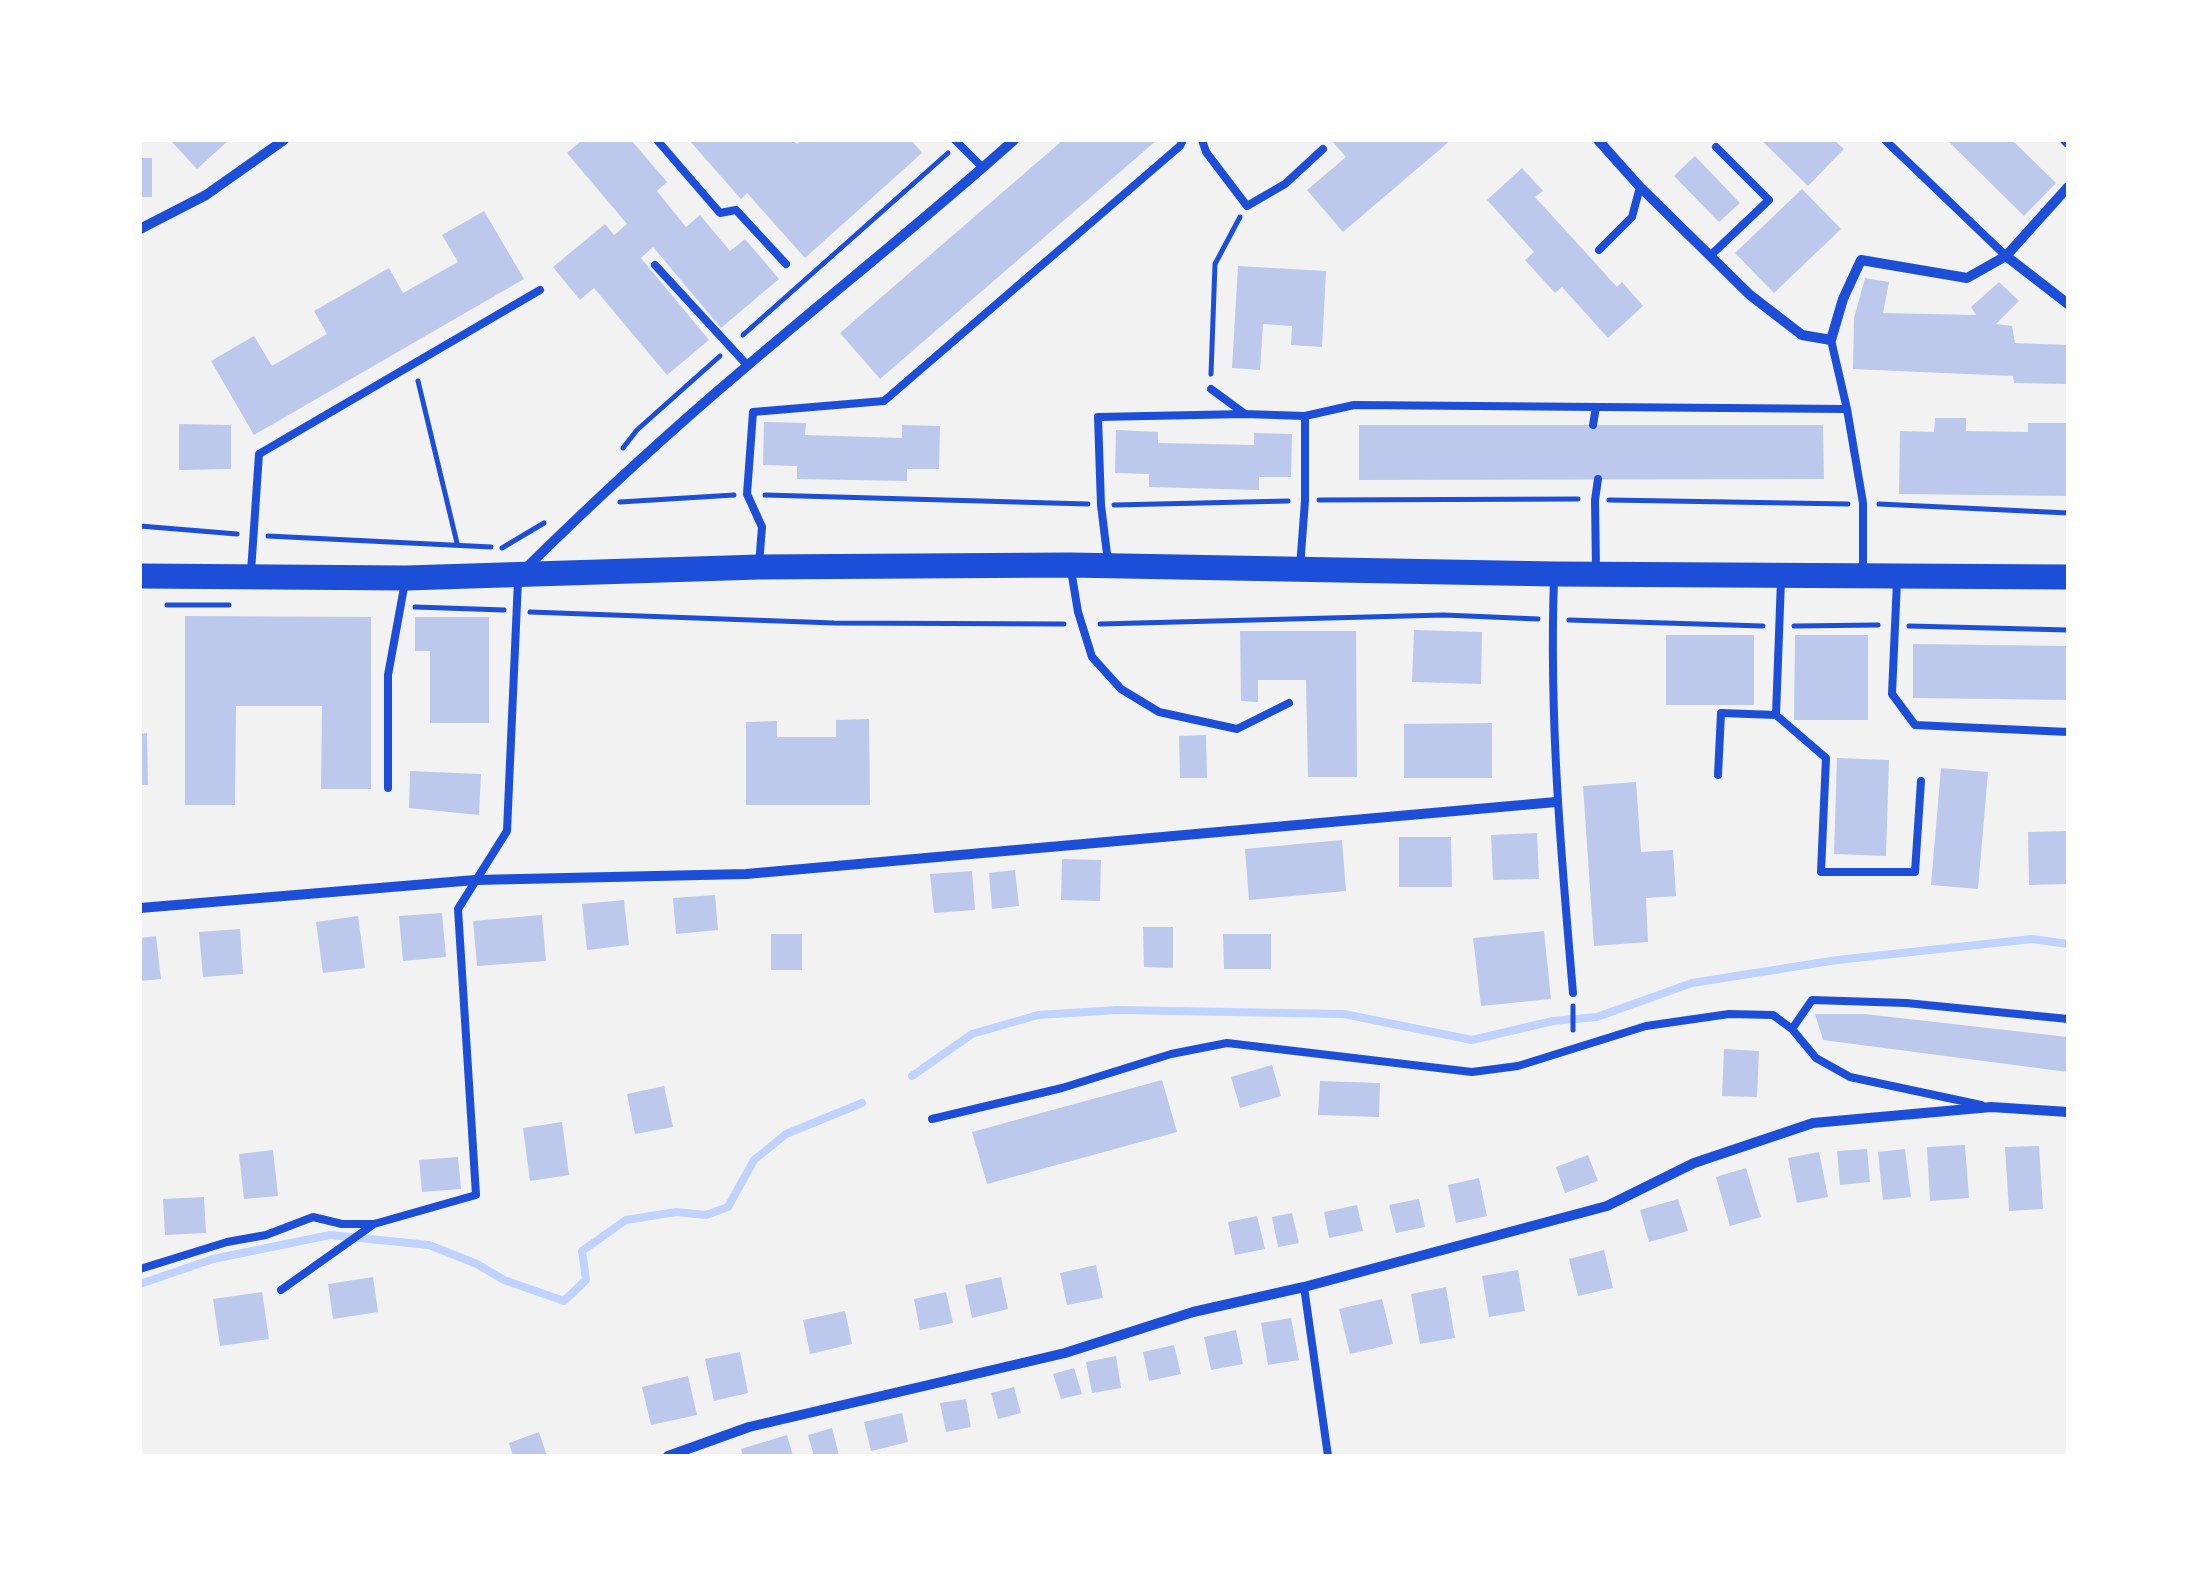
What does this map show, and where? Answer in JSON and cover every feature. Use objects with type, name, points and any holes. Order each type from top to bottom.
[{"type":"main road","points":[[140,576],[406,578],[759,567],[1070,565],[1554,574],[2068,577]]},
{"type":"street","points":[[140,228],[206,195],[284,140]]},
{"type":"street","points":[[518,576],[593,503],[747,366],[1014,140]]},
{"type":"street","points":[[1598,140],[1750,295],[1802,334],[1831,340],[1860,260],[1966,278],[2006,256],[2068,186]]},
{"type":"street","points":[[2006,256],[2068,304]]},
{"type":"street","points":[[140,908],[476,880],[746,874],[1556,802]]},
{"type":"street","points":[[668,1456],[749,1427],[1065,1353],[1194,1312],[1304,1288],[1607,1206],[1694,1163],[1813,1123],[1991,1107],[2068,1112]]},
{"type":"lane","points":[[656,140],[720,213],[736,210],[786,264]]},
{"type":"lane","points":[[759,567],[762,526],[747,494],[753,412],[884,400],[1180,146],[1182,140]]},
{"type":"lane","points":[[1202,140],[1206,152],[1246,206],[1285,184],[1323,149]]},
{"type":"lane","points":[[1886,140],[2006,256]]},
{"type":"lane","points":[[956,142],[983,168]]},
{"type":"lane","points":[[1711,254],[1770,200],[1716,147]]},
{"type":"lane","points":[[1599,250],[1632,218],[1640,187]]},
{"type":"lane","points":[[655,265],[747,366]]},
{"type":"lane","points":[[251,576],[260,454],[540,290]]},
{"type":"lane","points":[[1831,340],[1863,504],[1863,576]]},
{"type":"lane","points":[[1211,389],[1245,414]]},
{"type":"lane","points":[[1108,566],[1098,416],[1305,416],[1354,405],[1847,409]]},
{"type":"lane","points":[[1593,425],[1596,407]]},
{"type":"lane","points":[[1300,568],[1306,501],[1305,416]]},
{"type":"lane","points":[[1596,574],[1598,479]]},
{"type":"lane","points":[[1070,565],[1092,656],[1121,689],[1160,712],[1237,729],[1289,703]]},
{"type":"lane","points":[[1554,574],[1550,677],[1556,802],[1573,993]]},
{"type":"lane","points":[[140,1269],[228,1242],[266,1235],[313,1217],[342,1224],[374,1224],[476,1195],[458,908],[507,831],[518,576]]},
{"type":"lane","points":[[1776,716],[1781,576]]},
{"type":"lane","points":[[1897,576],[1892,694],[1916,725],[2068,732]]},
{"type":"lane","points":[[388,788],[388,675],[406,578]]},
{"type":"lane","points":[[1718,775],[1720,713],[1776,716],[1826,758],[1821,872],[1915,872],[1921,781]]},
{"type":"lane","points":[[1792,1028],[1812,1000],[1906,1003],[2068,1019]]},
{"type":"lane","points":[[932,1119],[1062,1088],[1172,1054],[1227,1043],[1472,1072],[1518,1066],[1646,1026],[1730,1014],[1772,1015],[1792,1028],[1816,1058],[1850,1077],[1991,1107]]},
{"type":"lane","points":[[281,1290],[374,1224]]},
{"type":"lane","points":[[1304,1288],[1328,1456]]},
{"type":"path","points":[[615,458],[637,430],[956,142]]},
{"type":"path","points":[[1211,389],[1214,264],[1246,206]]},
{"type":"path","points":[[415,365],[457,543]]},
{"type":"path","points":[[593,503],[747,494],[1102,505],[1475,498],[1863,504],[2068,514]]},
{"type":"path","points":[[140,526],[254,536],[457,543],[502,549],[550,520]]},
{"type":"path","points":[[167,605],[238,605]]},
{"type":"path","points":[[400,606],[834,623],[1082,624],[1444,615],[1782,627],[1895,625],[2068,630]]},
{"type":"path","points":[[1573,993],[1574,1048]]},
{"type":"building","points":[[170,140],[229,140],[197,169]]},
{"type":"building","points":[[582,140],[631,140],[667,182],[657,191],[686,227],[700,215],[730,251],[745,239],[779,279],[721,328],[653,247],[641,258],[709,340],[667,375],[594,288],[580,300],[553,267],[605,224],[614,235],[627,224],[567,153]]},
{"type":"building","points":[[689,140],[793,140],[797,144],[802,140],[911,140],[922,153],[805,258],[747,193],[741,199]]},
{"type":"building","points":[[1063,140],[1157,140],[880,379],[840,333]]},
{"type":"building","points":[[1331,140],[1451,140],[1343,232],[1307,190],[1346,157]]},
{"type":"building","points":[[1761,140],[1834,140],[1844,149],[1808,186]]},
{"type":"building","points":[[1947,140],[2012,140],[2056,183],[2024,216]]},
{"type":"building","points":[[1695,156],[1740,203],[1719,222],[1674,176]]},
{"type":"building","points":[[140,158],[152,158],[152,197],[140,197]]},
{"type":"building","points":[[1522,168],[1543,191],[1535,197],[1617,287],[1622,282],[1643,306],[1608,338],[1562,287],[1555,293],[1525,260],[1534,252],[1487,200]]},
{"type":"building","points":[[1802,189],[1841,229],[1774,293],[1735,253]]},
{"type":"building","points":[[484,211],[524,279],[254,435],[211,361],[254,336],[272,366],[327,334],[314,311],[389,268],[403,293],[458,262],[442,235]]},
{"type":"building","points":[[1238,266],[1326,271],[1322,347],[1291,345],[1292,326],[1263,324],[1260,370],[1232,368]]},
{"type":"building","points":[[1865,278],[1889,282],[1883,313],[1976,315],[1971,307],[1999,282],[2019,301],[1996,324],[2012,326],[2015,343],[2068,345],[2068,384],[2014,383],[2013,376],[1853,369],[1854,318]]},
{"type":"building","points":[[1935,418],[1966,418],[1966,431],[2028,432],[2028,423],[2068,423],[2068,496],[1899,494],[1900,431],[1934,432]]},
{"type":"building","points":[[764,422],[806,423],[805,435],[902,438],[902,425],[940,426],[939,469],[907,469],[907,481],[797,479],[797,466],[763,465]]},
{"type":"building","points":[[179,424],[231,425],[231,469],[179,470]]},
{"type":"building","points":[[1359,425],[1823,425],[1824,479],[1359,480]]},
{"type":"building","points":[[1116,430],[1158,432],[1158,443],[1254,445],[1254,433],[1292,434],[1291,477],[1259,477],[1259,490],[1149,487],[1149,474],[1115,473]]},
{"type":"building","points":[[185,616],[371,617],[371,789],[321,789],[322,706],[236,706],[235,805],[185,805]]},
{"type":"building","points":[[415,617],[489,617],[489,723],[430,723],[430,651],[415,651]]},
{"type":"building","points":[[1414,630],[1482,632],[1481,684],[1412,682]]},
{"type":"building","points":[[1240,631],[1356,631],[1357,777],[1308,777],[1306,680],[1258,680],[1258,702],[1241,701]]},
{"type":"building","points":[[1666,635],[1754,635],[1754,705],[1666,705]]},
{"type":"building","points":[[1795,635],[1868,635],[1868,720],[1794,720]]},
{"type":"building","points":[[1913,644],[2068,646],[2068,700],[1913,698]]},
{"type":"building","points":[[869,719],[870,805],[746,805],[746,722],[777,721],[777,737],[836,737],[836,720]]},
{"type":"building","points":[[1492,723],[1492,778],[1404,778],[1404,724]]},
{"type":"building","points":[[147,733],[148,785],[140,785],[140,734]]},
{"type":"building","points":[[1206,735],[1207,778],[1180,778],[1179,736]]},
{"type":"building","points":[[1837,758],[1889,760],[1886,856],[1834,854]]},
{"type":"building","points":[[1941,768],[1988,772],[1978,889],[1931,885]]},
{"type":"building","points":[[410,771],[481,774],[479,815],[409,808]]},
{"type":"building","points":[[1636,782],[1641,852],[1673,850],[1676,896],[1646,898],[1648,942],[1594,946],[1583,786]]},
{"type":"building","points":[[2068,831],[2068,884],[2029,885],[2028,832]]},
{"type":"building","points":[[1537,833],[1539,879],[1493,880],[1491,835]]},
{"type":"building","points":[[1399,837],[1451,837],[1452,887],[1399,887]]},
{"type":"building","points":[[1342,840],[1346,891],[1249,900],[1245,849]]},
{"type":"building","points":[[1062,859],[1101,860],[1100,901],[1061,900]]},
{"type":"building","points":[[1015,870],[1019,906],[992,909],[989,873]]},
{"type":"building","points":[[972,871],[975,910],[934,913],[930,874]]},
{"type":"building","points":[[715,895],[718,930],[676,934],[673,898]]},
{"type":"building","points":[[624,900],[629,945],[587,950],[582,904]]},
{"type":"building","points":[[442,913],[446,957],[403,961],[399,916]]},
{"type":"building","points":[[542,915],[546,961],[477,966],[473,921]]},
{"type":"building","points":[[358,916],[365,968],[323,973],[316,922]]},
{"type":"building","points":[[1143,927],[1173,927],[1173,968],[1144,967]]},
{"type":"building","points":[[240,929],[243,974],[203,977],[199,932]]},
{"type":"building","points":[[1544,931],[1551,999],[1481,1006],[1473,938]]},
{"type":"building","points":[[771,934],[802,934],[802,970],[771,970]]},
{"type":"building","points":[[1223,934],[1271,934],[1271,969],[1224,969]]},
{"type":"building","points":[[156,936],[161,979],[140,981],[140,938]]},
{"type":"building","points":[[1815,1014],[1864,1014],[2068,1037],[2068,1072],[1823,1040]]},
{"type":"building","points":[[1724,1049],[1759,1051],[1757,1097],[1722,1096]]},
{"type":"building","points":[[1272,1065],[1281,1096],[1240,1108],[1231,1077]]},
{"type":"building","points":[[1162,1080],[1177,1132],[987,1184],[972,1132]]},
{"type":"building","points":[[1320,1081],[1380,1083],[1379,1117],[1318,1115]]},
{"type":"building","points":[[664,1086],[673,1127],[635,1134],[627,1094]]},
{"type":"building","points":[[562,1122],[569,1175],[530,1181],[523,1128]]},
{"type":"building","points":[[1965,1145],[1969,1198],[1930,1201],[1927,1147]]},
{"type":"building","points":[[2039,1146],[2043,1209],[2009,1211],[2005,1147]]},
{"type":"building","points":[[1867,1149],[1870,1182],[1840,1185],[1837,1151]]},
{"type":"building","points":[[1905,1149],[1911,1197],[1883,1200],[1878,1152]]},
{"type":"building","points":[[273,1150],[278,1196],[244,1199],[239,1154]]},
{"type":"building","points":[[1819,1152],[1828,1197],[1797,1203],[1788,1158]]},
{"type":"building","points":[[1588,1155],[1598,1181],[1565,1193],[1556,1167]]},
{"type":"building","points":[[458,1157],[461,1189],[422,1192],[419,1160]]},
{"type":"building","points":[[1746,1168],[1761,1217],[1730,1226],[1716,1177]]},
{"type":"building","points":[[1479,1178],[1487,1216],[1456,1223],[1448,1185]]},
{"type":"building","points":[[204,1197],[206,1233],[165,1235],[163,1199]]},
{"type":"building","points":[[1419,1199],[1425,1227],[1396,1233],[1389,1205]]},
{"type":"building","points":[[1678,1199],[1688,1231],[1649,1242],[1640,1210]]},
{"type":"building","points":[[1357,1205],[1363,1231],[1329,1238],[1324,1212]]},
{"type":"building","points":[[1292,1213],[1299,1243],[1278,1247],[1272,1217]]},
{"type":"building","points":[[1257,1216],[1265,1249],[1235,1255],[1228,1222]]},
{"type":"building","points":[[1604,1250],[1613,1288],[1578,1296],[1569,1259]]},
{"type":"building","points":[[1096,1265],[1103,1298],[1067,1305],[1060,1273]]},
{"type":"building","points":[[1518,1270],[1525,1311],[1489,1317],[1482,1276]]},
{"type":"building","points":[[373,1277],[378,1312],[333,1319],[328,1284]]},
{"type":"building","points":[[1001,1277],[1008,1309],[972,1318],[965,1285]]},
{"type":"building","points":[[1446,1287],[1455,1338],[1420,1344],[1411,1294]]},
{"type":"building","points":[[262,1292],[269,1339],[220,1346],[213,1299]]},
{"type":"building","points":[[946,1292],[953,1323],[920,1330],[914,1299]]},
{"type":"building","points":[[1382,1299],[1393,1344],[1350,1354],[1339,1309]]},
{"type":"building","points":[[845,1311],[852,1344],[810,1354],[803,1320]]},
{"type":"building","points":[[1291,1318],[1299,1360],[1268,1365],[1261,1323]]},
{"type":"building","points":[[1236,1330],[1243,1364],[1211,1370],[1204,1337]]},
{"type":"building","points":[[1174,1345],[1181,1374],[1149,1381],[1143,1352]]},
{"type":"building","points":[[740,1352],[748,1393],[714,1401],[705,1359]]},
{"type":"building","points":[[1116,1356],[1121,1388],[1092,1393],[1086,1362]]},
{"type":"building","points":[[1074,1368],[1082,1394],[1061,1399],[1053,1374]]},
{"type":"building","points":[[688,1376],[697,1415],[651,1425],[642,1387]]},
{"type":"building","points":[[1014,1387],[1021,1413],[998,1419],[991,1393]]},
{"type":"building","points":[[966,1399],[971,1427],[946,1432],[940,1403]]},
{"type":"building","points":[[902,1413],[908,1442],[871,1451],[864,1422]]},
{"type":"building","points":[[832,1428],[839,1455],[814,1456],[808,1435]]},
{"type":"building","points":[[539,1432],[547,1456],[513,1456],[509,1443]]},
{"type":"building","points":[[787,1435],[793,1456],[743,1456],[741,1449]]},
{"type":"waterway","points":[[912,1076],[972,1034],[1038,1015],[1117,1010],[1344,1014],[1472,1040],[1553,1021],[1597,1017],[1692,983],[1837,960],[2032,939],[2068,944]]},
{"type":"waterway","points":[[140,1284],[213,1259],[330,1235],[429,1245],[477,1264],[504,1280],[564,1301],[586,1280],[582,1251],[626,1220],[676,1212],[706,1215],[728,1207],[754,1160],[786,1134],[862,1103]]}]
